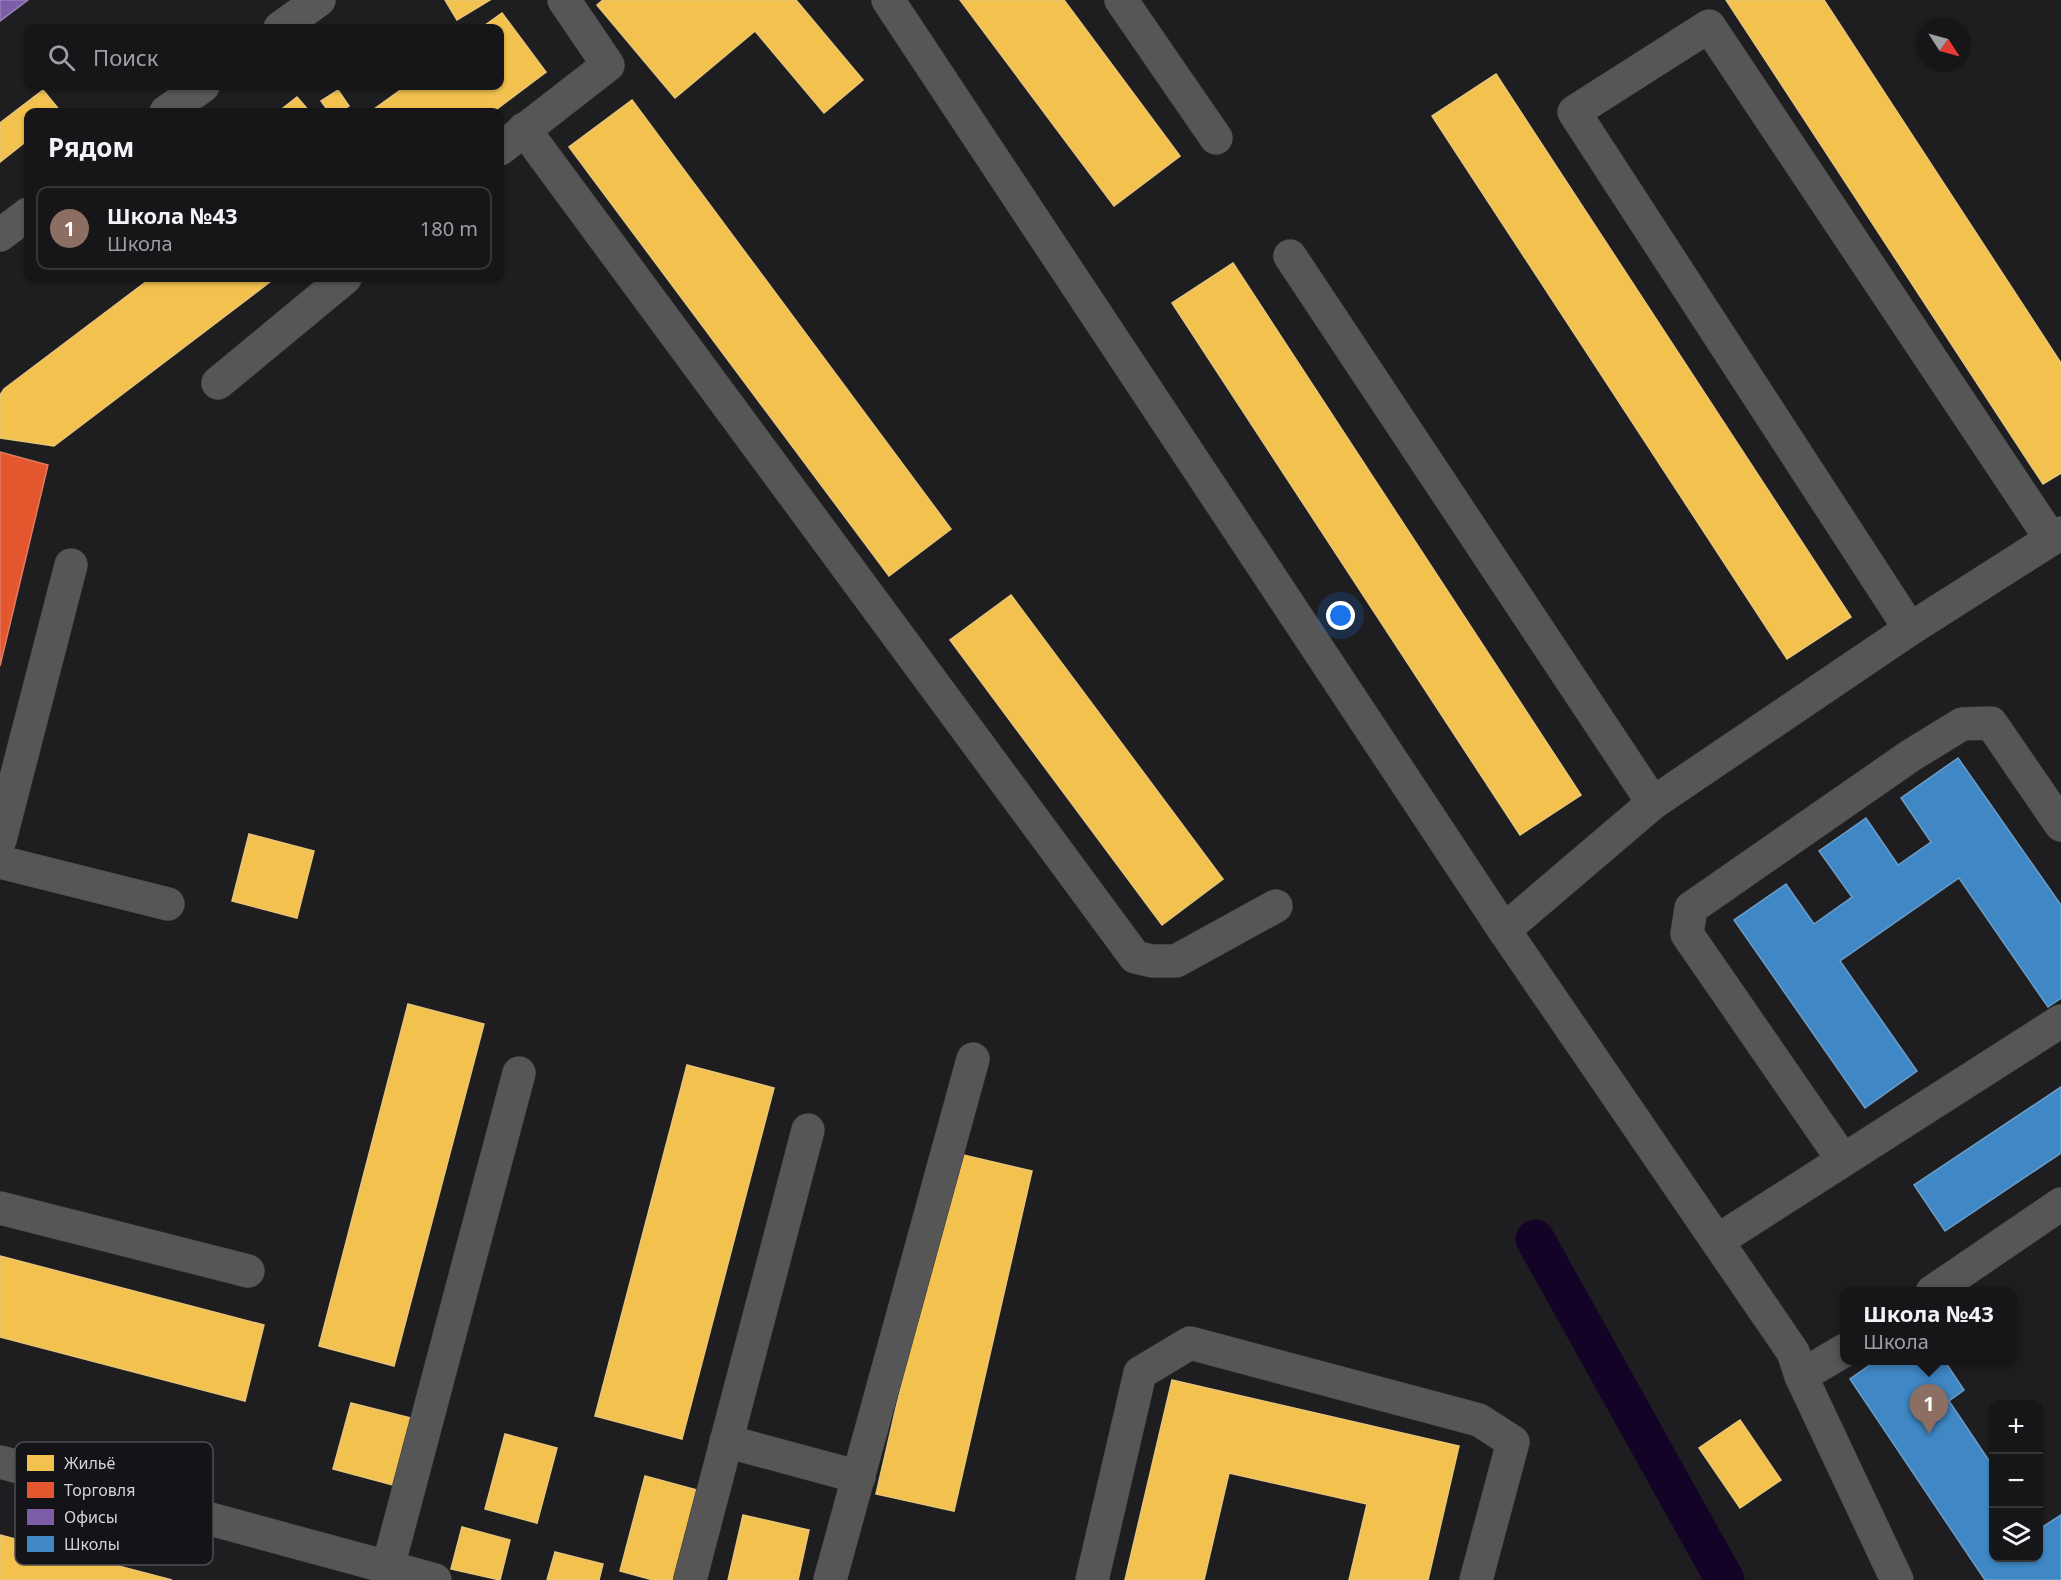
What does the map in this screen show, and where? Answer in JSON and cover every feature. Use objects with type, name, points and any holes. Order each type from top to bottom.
[{"type":"main road","points":[[286,24],[319,0]]},
{"type":"main road","points":[[172,108],[197,90]]},
{"type":"main road","points":[[0,235],[24,217]]},
{"type":"lane","points":[[504,146],[608,65],[564,0]]},
{"type":"lane","points":[[888,0],[1504,930],[1794,1352],[1801,1376],[1897,1580]]},
{"type":"lane","points":[[1121,0],[1216,138]]},
{"type":"lane","points":[[1504,930],[1653,803],[1910,629],[2056,536],[1709,26],[1574,112],[1910,629]]},
{"type":"lane","points":[[524,129],[1135,957],[1152,962],[1176,960],[1276,906]]},
{"type":"lane","points":[[1290,256],[1653,803]]},
{"type":"lane","points":[[218,383],[340,282]]},
{"type":"lane","points":[[0,840],[71,565]]},
{"type":"lane","points":[[1843,1160],[1687,934],[1691,908],[1910,756],[1962,724],[1991,723],[2061,825]]},
{"type":"lane","points":[[0,862],[168,904]]},
{"type":"lane","points":[[1717,1240],[2061,1021]]},
{"type":"lane","points":[[830,1580],[973,1059]]},
{"type":"lane","points":[[388,1567],[519,1073]]},
{"type":"lane","points":[[690,1580],[808,1130]]},
{"type":"lane","points":[[1939,1287],[2061,1204]]},
{"type":"lane","points":[[0,1208],[249,1271]]},
{"type":"lane","points":[[1092,1580],[1140,1373],[1190,1343],[1479,1420],[1513,1442],[1476,1580]]},
{"type":"lane","points":[[1801,1376],[1840,1353]]},
{"type":"lane","points":[[726,1441],[859,1477]]},
{"type":"lane","points":[[0,1462],[15,1466]]},
{"type":"lane","points":[[213,1520],[435,1580]]},
{"type":"building: Жильё","points":[[445,0],[490,0],[457,20]]},
{"type":"building: Жильё","points":[[603,0],[796,0],[863,80],[824,113],[755,31],[675,98],[597,5]]},
{"type":"building: Жильё","points":[[960,0],[1064,0],[1180,156],[1114,206]]},
{"type":"building: Жильё","points":[[1726,0],[1824,0],[2061,363],[2061,473],[2043,484]]},
{"type":"building: Жильё","points":[[502,13],[546,72],[498,108],[376,108],[400,90],[504,90],[504,24],[487,24]]},
{"type":"building: Жильё","points":[[1496,74],[1851,617],[1787,659],[1432,116]]},
{"type":"building: Жильё","points":[[43,90],[58,108],[24,108],[24,143],[0,162],[0,123]]},
{"type":"building: Жильё","points":[[338,90],[349,106],[326,108],[321,101]]},
{"type":"building: Жильё","points":[[297,97],[307,108],[283,108]]},
{"type":"building: Жильё","points":[[632,100],[951,529],[889,576],[569,147]]},
{"type":"building: Жильё","points":[[1233,263],[1581,795],[1520,835],[1172,303]]},
{"type":"building: Жильё","points":[[146,282],[270,282],[54,446],[0,438],[0,395],[4,389]]},
{"type":"building: Жильё","points":[[1011,595],[1223,879],[1162,925],[950,640]]},
{"type":"building: Жильё","points":[[249,834],[314,851],[297,918],[232,901]]},
{"type":"building: Жильё","points":[[408,1004],[484,1024],[394,1366],[319,1346]]},
{"type":"building: Жильё","points":[[687,1065],[774,1088],[682,1439],[595,1416]]},
{"type":"building: Жильё","points":[[955,1153],[1032,1171],[954,1511],[876,1494]]},
{"type":"building: Жильё","points":[[0,1256],[264,1325],[245,1401],[0,1337]]},
{"type":"building: Жильё","points":[[1172,1380],[1459,1446],[1428,1580],[1349,1580],[1367,1504],[1229,1473],[1204,1580],[1125,1580]]},
{"type":"building: Жильё","points":[[351,1403],[415,1419],[397,1486],[333,1469]]},
{"type":"building: Жильё","points":[[1740,1420],[1781,1480],[1740,1508],[1699,1448]]},
{"type":"building: Жильё","points":[[505,1434],[557,1448],[537,1523],[485,1509]]},
{"type":"building: Жильё","points":[[645,1476],[697,1490],[674,1580],[653,1580],[620,1571]]},
{"type":"building: Жильё","points":[[743,1515],[809,1530],[798,1580],[728,1580]]},
{"type":"building: Жильё","points":[[462,1527],[510,1540],[500,1580],[451,1569]]},
{"type":"building: Жильё","points":[[0,1535],[15,1539],[15,1565],[115,1565],[172,1580],[0,1580]]},
{"type":"building: Жильё","points":[[555,1552],[603,1564],[599,1580],[547,1580]]},
{"type":"building: Торговля","points":[[0,452],[48,465],[0,666]]},
{"type":"building: Офисы","points":[[0,0],[28,0],[0,21]]},
{"type":"building: Школы","points":[[1958,758],[2061,905],[2061,998],[2048,1007],[1959,878],[1840,961],[1917,1071],[1865,1108],[1734,920],[1786,884],[1814,924],[1852,897],[1819,851],[1866,818],[1898,865],[1931,842],[1901,798]]},
{"type":"building: Школы","points":[[2061,1087],[2061,1153],[1945,1231],[1914,1185]]},
{"type":"building: Школы","points":[[1870,1365],[1924,1365],[1926,1368],[1930,1365],[1947,1365],[1964,1390],[1949,1401],[1989,1461],[1989,1562],[2043,1562],[2043,1527],[2061,1515],[2061,1580],[1985,1580],[1850,1379]]},
{"type":"waterway","points":[[1535,1239],[1725,1580]]},
{"type":"place","name":"Школа №43","points":[[1929,1434]]}]
